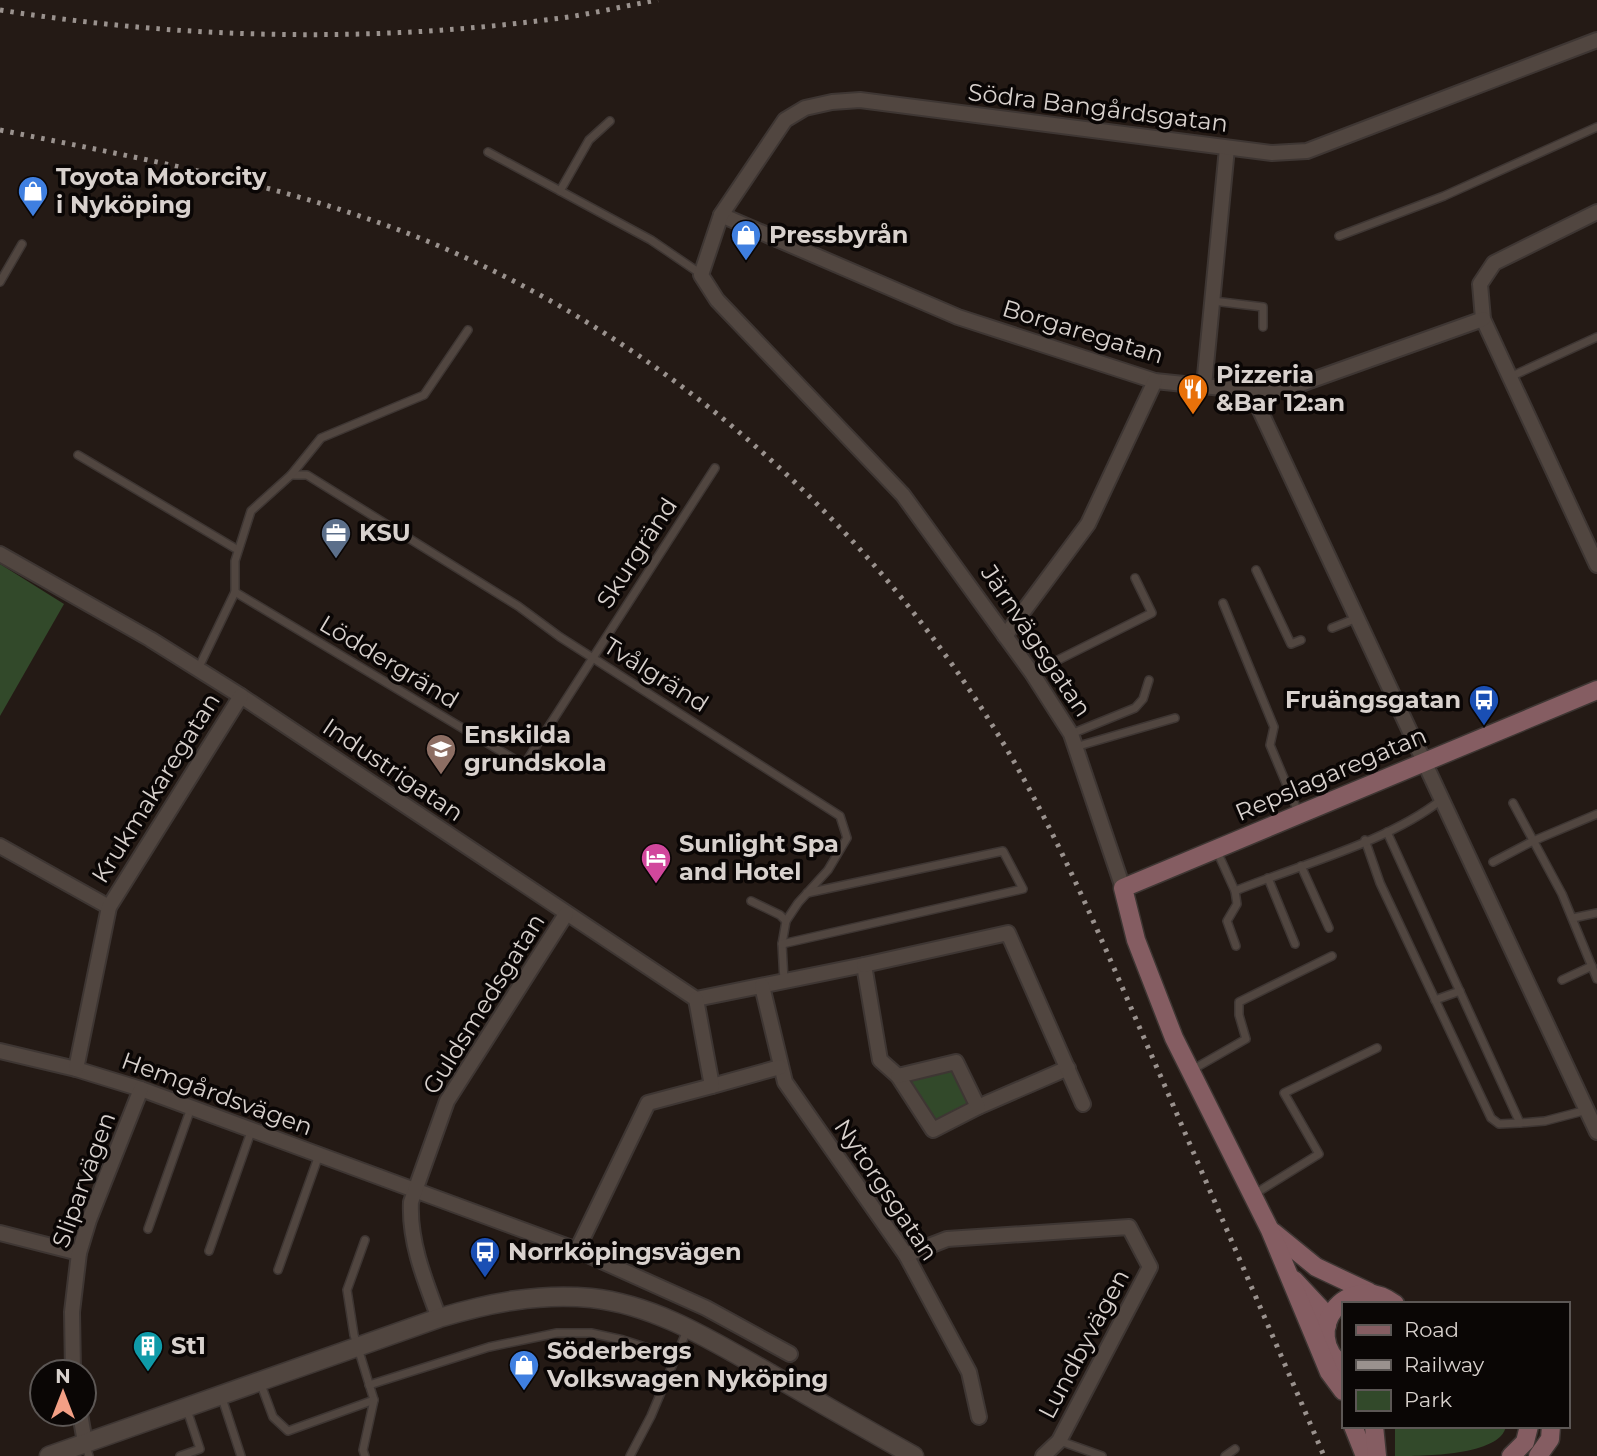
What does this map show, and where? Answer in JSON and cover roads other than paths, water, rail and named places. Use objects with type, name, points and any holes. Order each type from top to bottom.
[{"type":"main road","name":"Repslagaregatan","points":[[1123,888],[1597,690]]},
{"type":"main road","name":"Järnvägsgatan","points":[[1123,888],[1136,940],[1189,1071],[1253,1195],[1289,1275],[1322,1310],[1327,1325],[1328,1346],[1341,1364]]},
{"type":"main road","name":"Järnvägsgatan","points":[[1270,1230],[1316,1267],[1369,1292],[1382,1295],[1392,1302]]},
{"type":"main road","points":[[1289,1275],[1329,1372],[1342,1390]]},
{"type":"main road","points":[[1327,1325],[1337,1304],[1357,1293],[1369,1292]]},
{"type":"main road","points":[[1354,1428],[1365,1456]]},
{"type":"main road","points":[[1541,1453],[1550,1439],[1551,1428]]},
{"type":"main road","points":[[1511,1456],[1527,1434]]},
{"type":"street","name":"Södra Bangårdsgatan","points":[[701,275],[721,215],[785,120],[805,108],[860,100],[1227,148],[1272,153],[1307,151],[1597,40]]},
{"type":"street","points":[[1204,386],[1227,148]]},
{"type":"street","points":[[1595,556],[1483,319],[1480,284],[1494,263],[1597,212]]},
{"type":"street","name":"Borgaregatan","points":[[721,215],[958,317],[1155,381],[1251,391],[1287,389],[1483,319]]},
{"type":"street","name":"Järnvägsgatan","points":[[701,275],[717,300],[903,495],[1032,673],[1073,740],[1123,888]]},
{"type":"street","points":[[1005,636],[1088,524],[1155,381]]},
{"type":"street","points":[[1251,391],[1442,800],[1537,992],[1597,1132]]},
{"type":"street","name":"Industrigatan","points":[[0,554],[198,668],[696,999]]},
{"type":"street","name":"Krukmakaregatan","points":[[76,1069],[109,907],[241,696]]},
{"type":"street","points":[[0,846],[109,907]]},
{"type":"street","name":"Guldsmedsgatan","points":[[439,1318],[414,1241],[410,1215],[415,1189],[447,1101],[566,914]]},
{"type":"street","points":[[712,1086],[696,999],[1008,933],[1083,1104]]},
{"type":"street","points":[[864,965],[880,1060],[898,1076],[933,1130],[978,1107],[1068,1068]]},
{"type":"street","name":"Nytorgsgatan","points":[[762,986],[785,1082],[906,1255],[969,1373],[979,1417]]},
{"type":"street","name":"Hemgårdsvägen","points":[[0,1051],[76,1069],[141,1089],[577,1250],[706,1308],[790,1354]]},
{"type":"street","points":[[898,1076],[956,1062],[978,1107]]},
{"type":"street","points":[[577,1250],[648,1103],[780,1068]]},
{"type":"street","name":"Sliparvägen","points":[[73,1358],[72,1312],[79,1253],[89,1220],[141,1089]]},
{"type":"street","name":"Lundbyvägen","points":[[906,1255],[947,1239],[1129,1227],[1150,1268],[1059,1441],[1043,1456]]},
{"type":"street","points":[[0,1233],[79,1253]]},
{"type":"street","points":[[49,1456],[87,1449],[186,1407],[439,1318],[488,1303],[549,1296],[591,1298],[632,1306],[688,1327],[914,1456]]},
{"type":"street","points":[[83,1428],[87,1449]]},
{"type":"lane","points":[[560,191],[589,140],[610,121]]},
{"type":"lane","points":[[1339,236],[1444,196],[1597,127]]},
{"type":"lane","points":[[488,152],[651,240],[701,275]]},
{"type":"lane","points":[[0,282],[22,244]]},
{"type":"lane","points":[[1212,301],[1264,307],[1263,327]]},
{"type":"lane","points":[[198,668],[235,592],[235,561],[251,511],[291,475],[321,438],[424,395],[468,330]]},
{"type":"lane","points":[[1510,377],[1597,337]]},
{"type":"lane","points":[[78,455],[238,550]]},
{"type":"lane","name":"Skurgränd","points":[[524,765],[715,468]]},
{"type":"lane","name":"Tvålgränd","points":[[291,475],[307,475],[518,606],[560,637],[840,816],[847,838],[828,870],[786,921],[782,944],[784,982]]},
{"type":"lane","points":[[1256,570],[1291,644],[1301,640]]},
{"type":"lane","points":[[1032,673],[1152,613],[1135,578]]},
{"type":"lane","name":"Löddergränd","points":[[235,592],[524,765]]},
{"type":"lane","points":[[1223,603],[1274,727],[1270,745],[1300,814]]},
{"type":"lane","points":[[1332,628],[1357,618]]},
{"type":"lane","points":[[1073,740],[1135,708],[1143,699],[1149,680]]},
{"type":"lane","points":[[1073,740],[1175,718]]},
{"type":"lane","points":[[1235,891],[1387,832],[1429,810],[1442,800]]},
{"type":"lane","points":[[1513,803],[1573,918],[1597,979]]},
{"type":"lane","points":[[1493,862],[1533,841],[1597,814]]},
{"type":"lane","points":[[1387,832],[1520,1123]]},
{"type":"lane","points":[[1365,841],[1380,883],[1490,1118],[1499,1124],[1545,1121],[1587,1110]]},
{"type":"lane","points":[[1216,849],[1235,891],[1237,904],[1227,921],[1236,946]]},
{"type":"lane","points":[[782,944],[1023,889],[1003,851],[807,893]]},
{"type":"lane","points":[[1301,866],[1329,928]]},
{"type":"lane","points":[[1268,878],[1295,944]]},
{"type":"lane","points":[[751,901],[780,915],[786,921]]},
{"type":"lane","points":[[1573,918],[1597,913]]},
{"type":"lane","points":[[1189,1071],[1247,1039],[1239,1015],[1239,1002],[1332,956]]},
{"type":"lane","points":[[1562,980],[1592,966]]},
{"type":"lane","points":[[1435,1000],[1460,991]]},
{"type":"lane","points":[[1253,1195],[1320,1154],[1284,1093],[1377,1048]]},
{"type":"lane","points":[[148,1229],[191,1107]]},
{"type":"lane","points":[[209,1251],[253,1129]]},
{"type":"lane","points":[[278,1270],[319,1154]]},
{"type":"lane","points":[[365,1240],[347,1290],[358,1347],[374,1400],[363,1450],[365,1456]]},
{"type":"lane","points":[[630,1456],[651,1416],[688,1327]]},
{"type":"lane","points":[[369,1385],[489,1347],[557,1333],[591,1333],[676,1357]]},
{"type":"lane","points":[[259,1381],[273,1417],[288,1431],[374,1400]]},
{"type":"lane","points":[[221,1395],[241,1456]]},
{"type":"lane","points":[[180,1456],[200,1449],[186,1407]]},
{"type":"lane","points":[[1059,1441],[1101,1456]]},
{"type":"lane","points":[[1225,1456],[1235,1449]]},
{"type":"railway","points":[[0,10],[69,20],[207,32],[346,34],[484,27],[566,17],[658,0]]},
{"type":"railway","points":[[0,130],[216,175],[323,204],[427,241],[520,284],[609,336],[694,396],[773,462],[847,535],[914,613],[974,697],[1046,821],[1113,966],[1324,1456]]},
{"type":"place","name":"Toyota Motorcity i Nyköping","points":[[33,218]]},
{"type":"place","name":"Pressbyrån","points":[[746,262]]},
{"type":"place","name":"Pizzeria &Bar 12:an","points":[[1193,416]]},
{"type":"place","name":"KSU","points":[[336,560]]},
{"type":"place","name":"Fruängsgatan","points":[[1484,727]]},
{"type":"place","name":"Enskilda grundskola","points":[[441,776]]},
{"type":"place","name":"Sunlight Spa and Hotel","points":[[656,885]]},
{"type":"place","name":"Norrköpingsvägen","points":[[485,1279]]},
{"type":"place","name":"St1","points":[[148,1373]]},
{"type":"place","name":"Söderbergs Volkswagen Nyköping","points":[[524,1392]]}]
